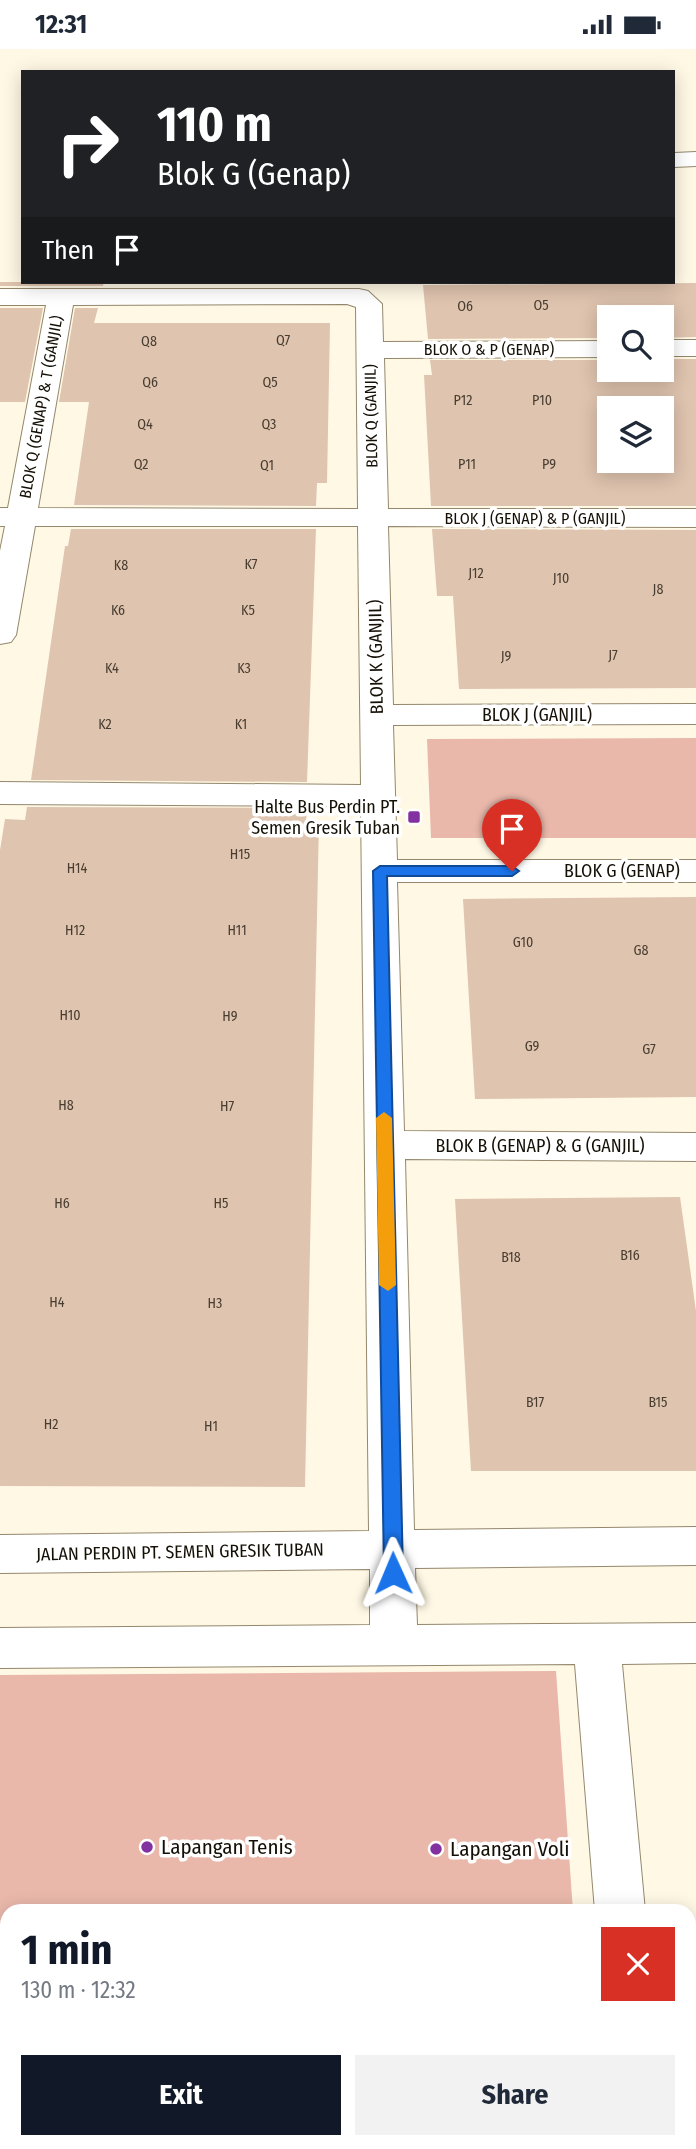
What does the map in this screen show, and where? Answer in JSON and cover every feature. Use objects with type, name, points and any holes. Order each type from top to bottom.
[{"type":"street","points":[[675,160],[696,159]]},
{"type":"street","points":[[0,297],[44,292],[135,289]]},
{"type":"street","name":"BLOK Q (GANJIL)","points":[[135,289],[356,296],[369,304],[373,517]]},
{"type":"street","name":"BLOK Q (GENAP) & T (GANJIL)","points":[[0,635],[11,517],[30,470],[44,292]]},
{"type":"street","points":[[674,348],[696,348]]},
{"type":"street","name":"BLOK O & P (GENAP)","points":[[370,350],[597,349]]},
{"type":"street","points":[[0,470],[30,470]]},
{"type":"street","name":"BLOK J (GENAP) & P (GANJIL)","points":[[11,517],[696,518]]},
{"type":"street","name":"BLOK K (GANJIL)","points":[[373,517],[394,1645]]},
{"type":"street","name":"BLOK J (GANJIL)","points":[[377,715],[696,714]]},
{"type":"street","points":[[0,793],[379,796]]},
{"type":"street","name":"BLOK G (GENAP)","points":[[380,871],[696,871]]},
{"type":"street","name":"BLOK B (GENAP) & G (GANJIL)","points":[[385,1145],[696,1146]]},
{"type":"street","name":"JALAN PERDIN PT. SEMEN GRESIK TUBAN","points":[[0,1554],[696,1546]]},
{"type":"street","points":[[0,1648],[696,1643]]},
{"type":"street","points":[[597,1644],[620,1904]]},
{"type":"shaded area","points":[[696,738],[696,838],[431,838],[427,739]]},
{"type":"shaded area","points":[[556,1671],[573,1904],[0,1904],[0,1675]]},
{"type":"building","points":[[0,282],[104,284],[103,286],[0,286]]},
{"type":"building","points":[[696,283],[696,337],[674,338],[674,305],[597,305],[597,338],[428,339],[423,285]]},
{"type":"building","points":[[0,308],[43,308],[25,402],[0,402]]},
{"type":"building","points":[[75,308],[98,308],[94,323],[330,323],[327,483],[317,483],[316,506],[74,505],[89,402],[59,402]]},
{"type":"building","points":[[674,359],[696,359],[696,506],[431,506],[424,375],[432,375],[430,360],[597,360],[597,382],[674,382]]},
{"type":"building","points":[[71,529],[316,529],[307,782],[31,780],[65,546],[68,546]]},
{"type":"building","points":[[432,529],[696,530],[696,688],[459,689],[453,596],[437,596]]},
{"type":"building","points":[[27,807],[307,808],[306,821],[319,821],[305,1487],[0,1486],[0,850],[5,819],[25,820]]},
{"type":"building","points":[[696,897],[696,1097],[475,1099],[463,899]]},
{"type":"building","points":[[680,1197],[696,1311],[696,1471],[471,1471],[455,1199]]},
{"type":"slow traffic","points":[[384,1118],[388,1285]]},
{"type":"place","name":"Halte Bus Perdin PT. Semen Gresik Tuban","points":[[414,817]]},
{"type":"place","name":"Lapangan Tenis","points":[[147,1847]]},
{"type":"place","name":"Lapangan Voli","points":[[436,1849]]},
{"type":"route","points":[[393,1573],[380,871],[512,871]]}]
